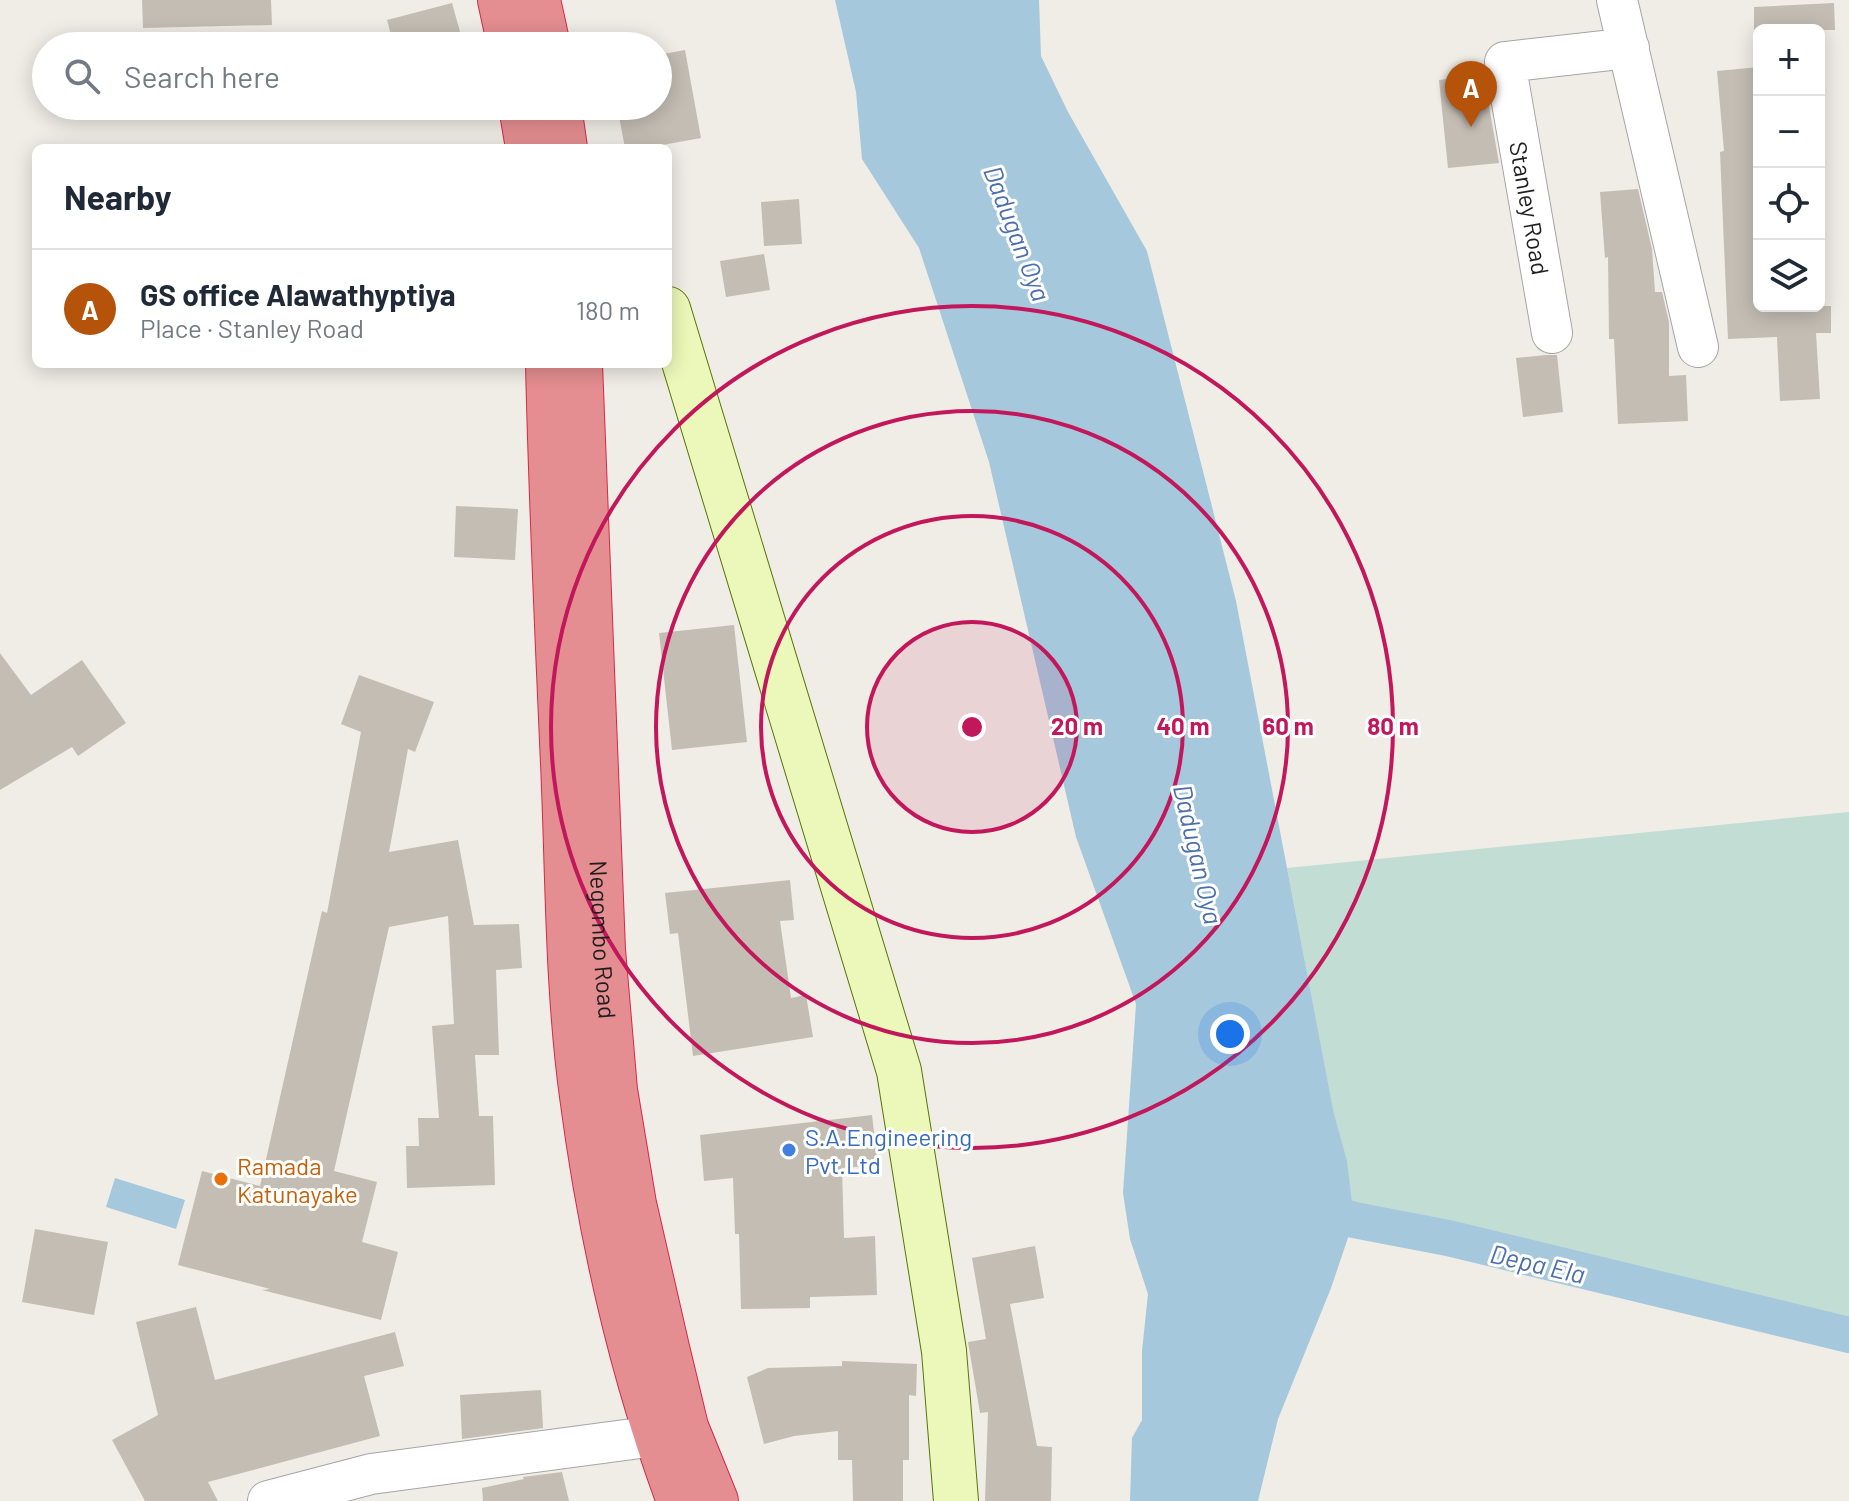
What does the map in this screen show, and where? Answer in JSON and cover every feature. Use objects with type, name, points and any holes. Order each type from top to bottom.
[{"type":"highway","points":[[500,0],[507,32]]},
{"type":"highway","points":[[538,0],[545,32]]},
{"type":"highway","points":[[523,120],[527,144]]},
{"type":"highway","points":[[562,120],[565,144]]},
{"type":"highway","name":"Negombo Road","points":[[548,368],[570,953],[582,1094],[614,1276],[632,1354],[655,1436],[679,1501]]},
{"type":"highway","name":"Negombo Road","points":[[580,368],[603,950],[615,1090],[634,1204],[686,1427],[716,1501]]},
{"type":"street","points":[[1617,0],[1698,347]]},
{"type":"street","name":"Stanley Road","points":[[1552,333],[1505,62],[1629,48]]},
{"type":"street","points":[[571,120],[588,144]]},
{"type":"street","points":[[672,322],[899,1071],[944,1351],[956,1501]]},
{"type":"street","points":[[268,1501],[371,1474],[655,1436]]},
{"type":"shaded area","points":[[1849,812],[1849,1317],[1354,1220],[1287,868]]},
{"type":"water","name":"Dadugan Oya","points":[[835,0],[1039,0],[1041,56],[1068,112],[1147,251],[1236,601],[1334,1114],[1347,1161],[1354,1220],[1331,1288],[1278,1419],[1258,1501],[1130,1501],[1132,1438],[1142,1420],[1142,1351],[1148,1294],[1130,1239],[1123,1193],[1136,1004],[1076,837],[989,462],[919,248],[862,159],[856,92]]},
{"type":"water","points":[[115,1178],[185,1200],[176,1229],[106,1207]]},
{"type":"building","points":[[142,0],[271,0],[272,25],[143,28]]},
{"type":"building","points":[[452,3],[460,32],[390,32],[387,20]]},
{"type":"building","points":[[1834,3],[1835,30],[1825,30],[1825,24],[1754,24],[1754,7]]},
{"type":"building","points":[[685,50],[701,138],[668,144],[624,144],[620,120],[672,120],[672,52]]},
{"type":"building","points":[[1753,68],[1753,312],[1825,312],[1825,306],[1831,306],[1831,333],[1816,333],[1820,399],[1780,401],[1777,337],[1728,339],[1720,152],[1724,151],[1717,71]]},
{"type":"building","points":[[1472,76],[1474,90],[1486,89],[1499,163],[1448,168],[1439,80]]},
{"type":"building","points":[[1638,189],[1652,249],[1655,292],[1662,292],[1669,322],[1669,376],[1686,375],[1688,421],[1618,424],[1614,339],[1609,339],[1608,257],[1605,258],[1600,192]]},
{"type":"building","points":[[799,199],[802,244],[764,246],[761,202]]},
{"type":"building","points":[[764,254],[770,290],[726,297],[720,261]]},
{"type":"building","points":[[1557,355],[1563,412],[1523,417],[1516,358]]},
{"type":"building","points":[[456,506],[518,509],[515,560],[454,557]]},
{"type":"building","points":[[734,625],[747,742],[672,750],[659,633]]},
{"type":"building","points":[[0,653],[31,695],[82,660],[126,723],[78,756],[72,747],[0,790]]},
{"type":"building","points":[[359,675],[434,702],[415,752],[408,749],[389,852],[458,840],[474,925],[519,924],[522,968],[496,970],[499,1055],[475,1055],[479,1116],[493,1116],[495,1185],[407,1188],[406,1146],[419,1146],[418,1118],[439,1118],[432,1026],[454,1024],[448,916],[389,927],[334,1171],[377,1182],[362,1242],[398,1252],[381,1320],[178,1265],[202,1171],[260,1186],[322,911],[327,913],[361,732],[341,724]]},
{"type":"building","points":[[790,880],[794,920],[780,921],[791,998],[806,995],[813,1037],[693,1056],[678,933],[670,934],[665,893]]},
{"type":"building","points":[[872,1115],[878,1165],[842,1168],[844,1238],[875,1236],[877,1295],[810,1297],[810,1308],[741,1309],[739,1234],[735,1234],[733,1178],[704,1181],[700,1135]]},
{"type":"building","points":[[35,1229],[108,1242],[94,1315],[22,1302]]},
{"type":"building","points":[[1035,1246],[1044,1298],[1010,1304],[1037,1446],[1052,1447],[1051,1501],[985,1501],[988,1412],[980,1413],[968,1342],[986,1339],[972,1258]]},
{"type":"building","points":[[196,1307],[215,1380],[395,1332],[404,1366],[364,1376],[380,1436],[208,1482],[218,1501],[145,1501],[112,1440],[158,1415],[136,1322]]},
{"type":"building","points":[[842,1361],[917,1364],[916,1396],[909,1395],[909,1460],[903,1460],[903,1501],[853,1501],[852,1460],[838,1460],[838,1431],[794,1436],[764,1444],[747,1377],[768,1368],[842,1366]]},
{"type":"building","points":[[541,1390],[543,1428],[462,1439],[460,1395]]},
{"type":"building","points":[[562,1472],[569,1501],[483,1501],[482,1488],[523,1477]]},
{"type":"waterway","name":"Depa Ela","points":[[1306,1205],[1354,1220],[1448,1238],[1849,1335]]},
{"type":"place","name":"GS office Alawathyptiya","points":[[1471,127]]},
{"type":"place","name":"S.A.Engineering Pvt.Ltd","points":[[789,1150]]},
{"type":"place","name":"Ramada Katunayake","points":[[221,1179]]}]
